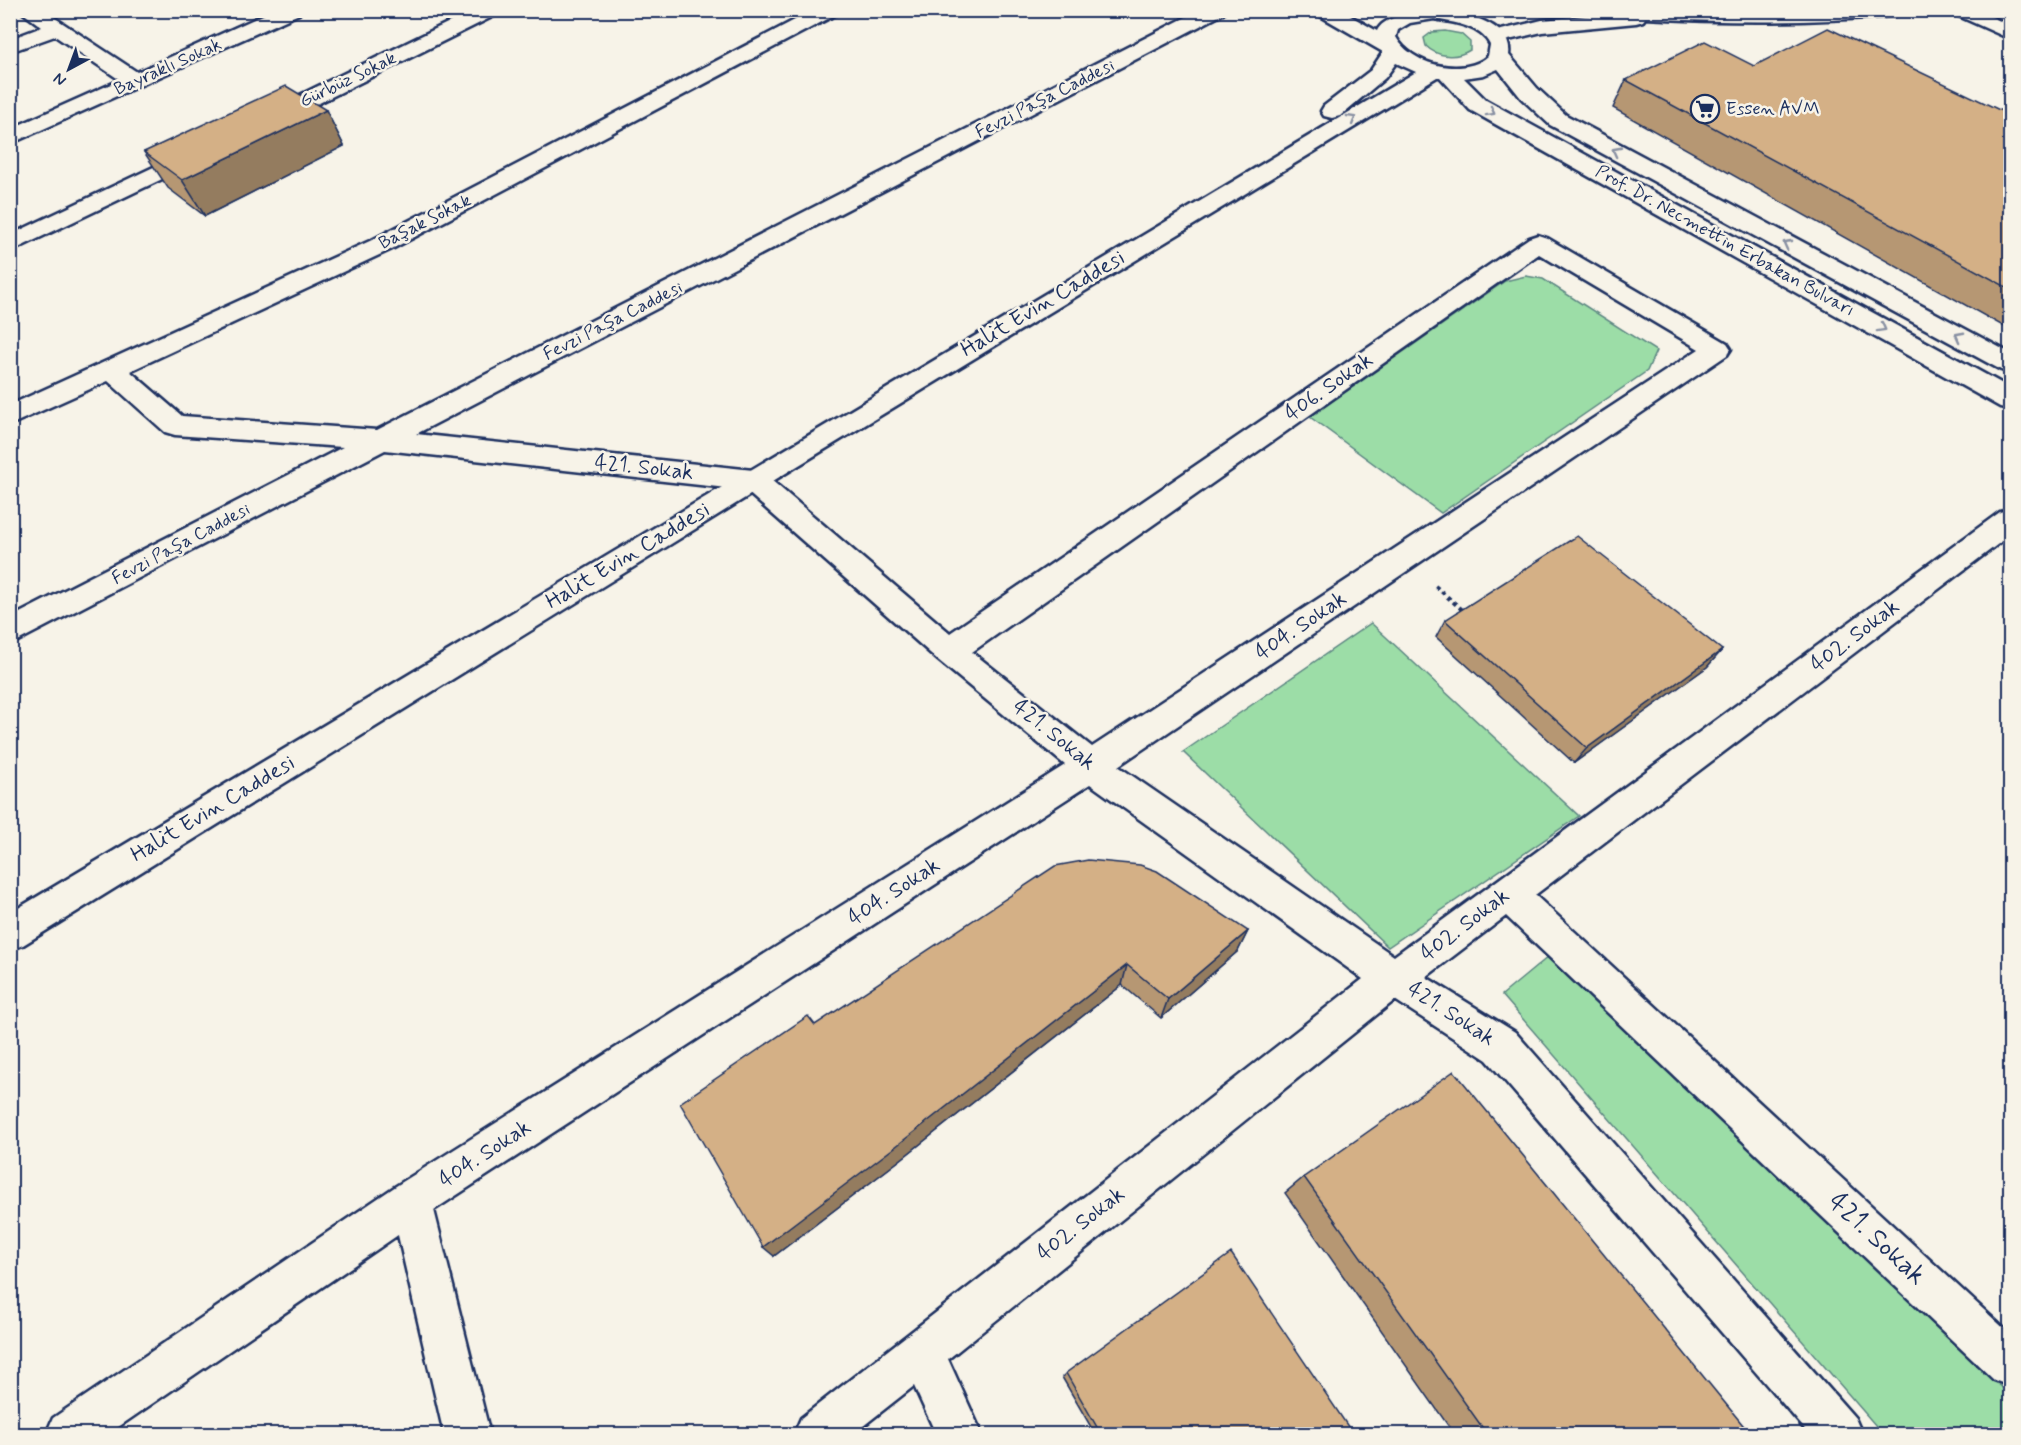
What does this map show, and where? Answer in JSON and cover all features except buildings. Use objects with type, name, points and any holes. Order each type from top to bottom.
[{"type":"street","name":"Bayraklı Sokak","points":[[10,137],[292,10]]},
{"type":"street","name":"Gürbüz Sokak","points":[[250,128],[491,10]]},
{"type":"street","name":"Başak Sokak","points":[[10,416],[381,245],[830,10]]},
{"type":"street","name":"Fevzi Paşa Caddesi","points":[[10,633],[1216,10]]},
{"type":"street","points":[[1324,10],[1390,49],[1404,61],[1440,72],[1481,69],[1492,63],[1498,46],[1542,26],[1683,14]]},
{"type":"street","points":[[1614,10],[1683,14],[1840,16],[1893,10]]},
{"type":"street","points":[[1961,10],[2010,33]]},
{"type":"street","name":"Halit Evin Caddesi","points":[[1247,181],[1378,74],[1390,49],[1385,35],[1389,26],[1415,14],[1445,12]]},
{"type":"street","name":"Prof. Dr. Necmettin Erbakan Bulvarı","points":[[1445,12],[1479,24],[1498,46],[1529,93],[1558,120],[2010,364]]},
{"type":"street","points":[[10,46],[49,19],[136,81]]},
{"type":"street","name":"Halit Evin Caddesi","points":[[10,933],[1247,181],[1440,72]]},
{"type":"street","name":"Prof. Dr. Necmettin Erbakan Bulvarı","points":[[1440,72],[1478,105],[2010,400]]},
{"type":"street","points":[[10,245],[219,143]]},
{"type":"street","name":"406. Sokak","points":[[948,651],[1538,243],[1718,348]]},
{"type":"street","name":"404. Sokak","points":[[69,1434],[411,1202],[1091,766],[1718,348]]},
{"type":"street","name":"421. Sokak","points":[[111,369],[175,425],[381,440],[753,480],[948,651],[1091,766],[1394,978],[1501,1046],[1839,1434]]},
{"type":"street","name":"402. Sokak","points":[[817,1434],[1394,978],[2010,520]]},
{"type":"street","name":"421. Sokak","points":[[1508,894],[2010,1364]]},
{"type":"street","points":[[411,1202],[467,1434]]},
{"type":"street","points":[[921,1351],[959,1434]]},
{"type":"path","points":[[1432,584],[1469,616]]},
{"type":"green space","points":[[1445,31],[1461,34],[1470,42],[1470,50],[1459,55],[1447,56],[1436,53],[1426,46],[1424,38],[1432,32]]},
{"type":"green space","points":[[1526,276],[1543,279],[1656,351],[1647,371],[1441,513],[1310,417],[1505,281]]},
{"type":"green space","points":[[1371,623],[1579,816],[1388,947],[1183,752]]},
{"type":"green space","points":[[1548,957],[2010,1395],[2010,1434],[1883,1434],[1502,995]]},
{"type":"place","name":"Essen AVM","points":[[1705,109]]}]
